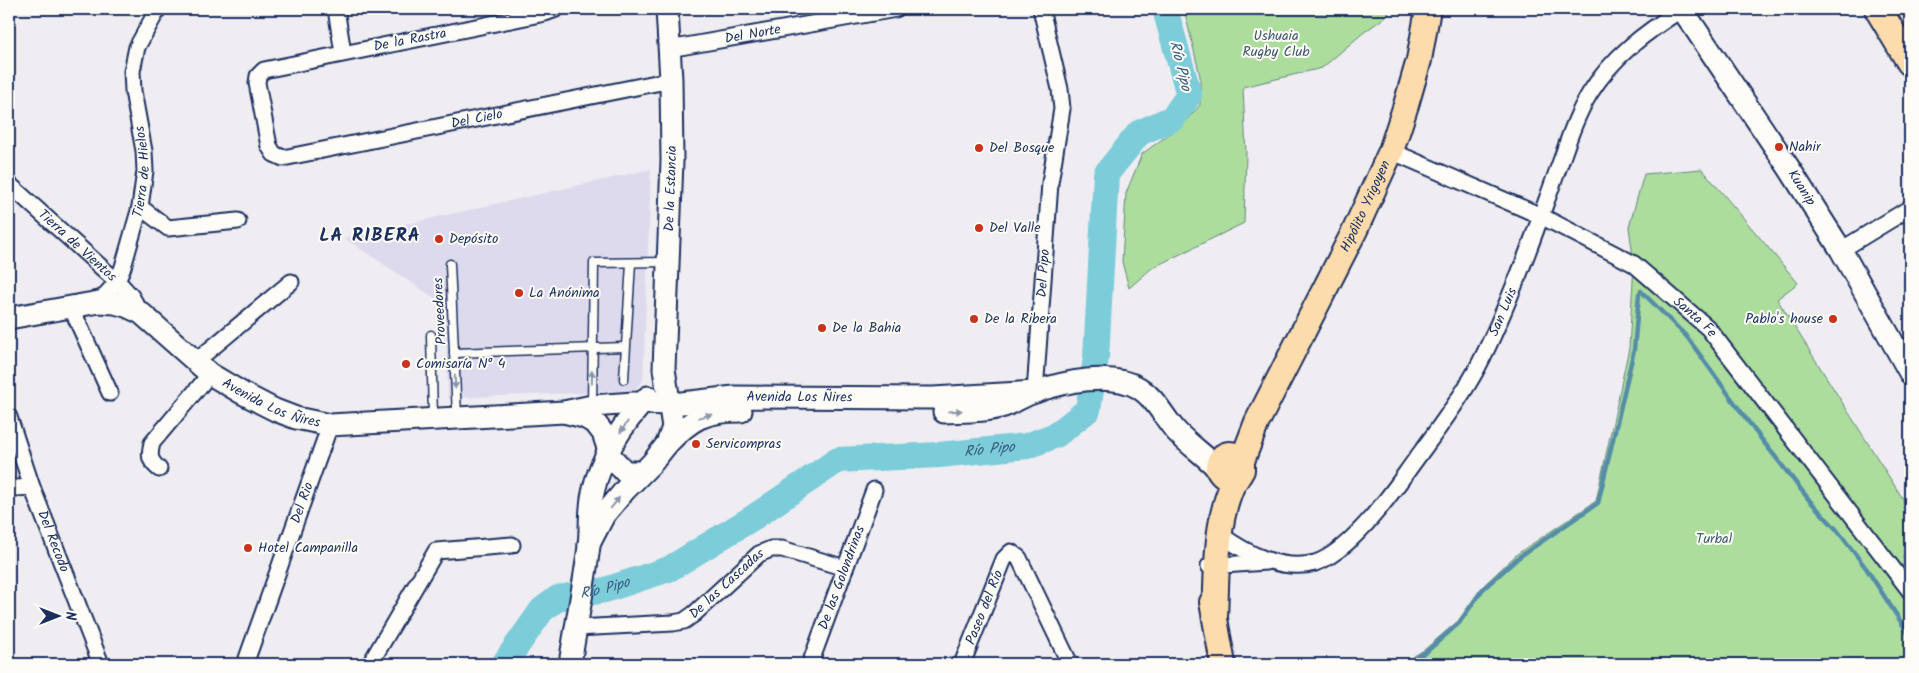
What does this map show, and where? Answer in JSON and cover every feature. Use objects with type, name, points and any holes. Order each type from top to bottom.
[{"type":"highway","points":[[1878,9],[1910,62]]},
{"type":"main road","name":"Hipólito Yrigoyen","points":[[1223,664],[1215,617],[1212,566],[1206,539],[1212,496],[1228,465],[1250,436],[1355,230],[1391,150],[1419,60],[1428,9]]},
{"type":"main road","name":"Hipólito Yrigoyen","points":[[1212,566],[1220,534],[1228,465]]},
{"type":"street","name":"Tierra de Hielos","points":[[99,302],[117,282],[140,207],[145,172],[144,151],[133,91],[132,71],[137,47],[158,9]]},
{"type":"street","points":[[336,9],[343,54]]},
{"type":"street","name":"De la Rastra","points":[[283,158],[274,154],[269,146],[257,83],[258,76],[264,70],[535,15],[556,9]]},
{"type":"street","name":"De la Estancia","points":[[588,553],[604,515],[667,444],[673,427],[664,369],[672,161],[672,80],[667,9]]},
{"type":"street","name":"Del Norte","points":[[669,49],[896,9]]},
{"type":"street","name":"Del Pipo","points":[[1035,392],[1050,183],[1062,108],[1060,89],[1040,9]]},
{"type":"street","name":"San Luis","points":[[1212,566],[1273,561],[1302,564],[1315,562],[1326,557],[1348,540],[1381,508],[1472,378],[1517,279],[1576,120],[1589,94],[1606,69],[1622,52],[1648,31],[1682,9]]},
{"type":"street","name":"Kuanip","points":[[1682,9],[1789,168],[1841,250],[1910,373]]},
{"type":"street","name":"Del Cielo","points":[[283,158],[672,80]]},
{"type":"street","name":"Santa Fe","points":[[1391,150],[1540,216],[1634,264],[1708,328],[1910,591]]},
{"type":"street","name":"Tierra de Vientos","points":[[9,184],[117,282],[131,296],[141,313]]},
{"type":"street","points":[[140,207],[168,228],[238,221]]},
{"type":"street","points":[[1841,250],[1910,208]]},
{"type":"street","points":[[159,468],[151,462],[149,455],[152,443],[202,368],[291,282]]},
{"type":"street","name":"Avenida Los Ñires","points":[[9,318],[99,302],[115,303],[141,313],[202,368],[242,393],[275,410],[296,418],[330,425],[564,412],[592,406],[670,404],[734,397],[787,404],[932,412],[979,410],[1003,406],[1035,392],[1059,385],[1085,380],[1117,381],[1139,388],[1157,405],[1174,429],[1186,441],[1228,465]]},
{"type":"street","points":[[71,307],[110,393]]},
{"type":"street","name":"De la Estancia","points":[[570,664],[588,553],[593,493],[598,474],[609,451],[641,404],[661,381],[664,369]]},
{"type":"street","name":"Avenida Los Ñires","points":[[667,444],[683,427],[700,417],[787,404]]},
{"type":"street","name":"Avenida Los Ñires","points":[[564,412],[596,424],[603,434],[611,457],[625,472],[642,472]]},
{"type":"street","name":"Del Recodo","points":[[9,417],[32,487],[101,664]]},
{"type":"street","name":"Del Rio","points":[[245,664],[330,425]]},
{"type":"street","points":[[9,486],[16,488],[32,487]]},
{"type":"street","name":"De las Golondrinas","points":[[810,664],[874,490]]},
{"type":"street","name":"San Luis","points":[[1220,534],[1253,555],[1273,561]]},
{"type":"street","points":[[370,664],[436,551],[512,545]]},
{"type":"street","name":"De las Cascadas","points":[[576,628],[684,621],[759,554],[771,549],[782,549],[845,568]]},
{"type":"street","name":"Paseo del Río","points":[[962,664],[1004,559],[1011,552],[1019,558],[1070,664]]},
{"type":"lane","points":[[592,406],[594,263],[668,262]]},
{"type":"lane","points":[[624,378],[631,263]]},
{"type":"lane","name":"Proveedores","points":[[450,264],[457,418]]},
{"type":"lane","points":[[430,335],[433,419]]},
{"type":"lane","points":[[454,353],[625,347]]},
{"type":"shaded area","points":[[651,169],[643,381],[633,391],[448,398],[445,305],[344,238]]},
{"type":"green space","name":"Ushuaia Rugby Club","points":[[1184,9],[1389,9],[1388,15],[1363,33],[1322,68],[1243,87],[1246,154],[1244,223],[1152,268],[1129,288],[1122,262],[1126,193],[1142,154],[1184,123],[1200,105],[1200,76]]},
{"type":"green space","name":"Turbal","points":[[1702,169],[1798,283],[1777,299],[1910,510],[1910,664],[1401,664],[1424,650],[1458,621],[1482,587],[1517,554],[1596,501],[1629,348],[1634,264],[1629,227],[1644,174]]},
{"type":"waterway","name":"Río Pipo","points":[[504,664],[542,610],[558,598],[605,590],[669,569],[754,517],[838,460],[939,455],[1027,446],[1056,435],[1088,410],[1096,358],[1106,174],[1139,133],[1173,118],[1189,95],[1165,9]]},
{"type":"waterway","points":[[1641,291],[1687,337],[1755,431],[1866,568],[1910,636]]},
{"type":"waterway","points":[[1406,664],[1426,652],[1459,623],[1483,589],[1519,557],[1598,503],[1634,350],[1639,294]]},
{"type":"place","name":"Nahir","points":[[1779,147]]},
{"type":"place","name":"Del Bosque","points":[[979,148]]},
{"type":"place","name":"Del Valle","points":[[979,228]]},
{"type":"place","name":"Depósito","points":[[439,239]]},
{"type":"place","name":"La Anónima","points":[[519,293]]},
{"type":"place","name":"De la Ribera","points":[[974,319]]},
{"type":"place","name":"Pablo's house","points":[[1833,319]]},
{"type":"place","name":"De la Bahia","points":[[822,328]]},
{"type":"place","name":"Comisaría N° 4","points":[[406,364]]},
{"type":"place","name":"Servicompras","points":[[696,444]]},
{"type":"place","name":"Hotel Campanilla","points":[[248,548]]},
{"type":"district","name":"LA RIBERA","points":[[370,236]]}]
